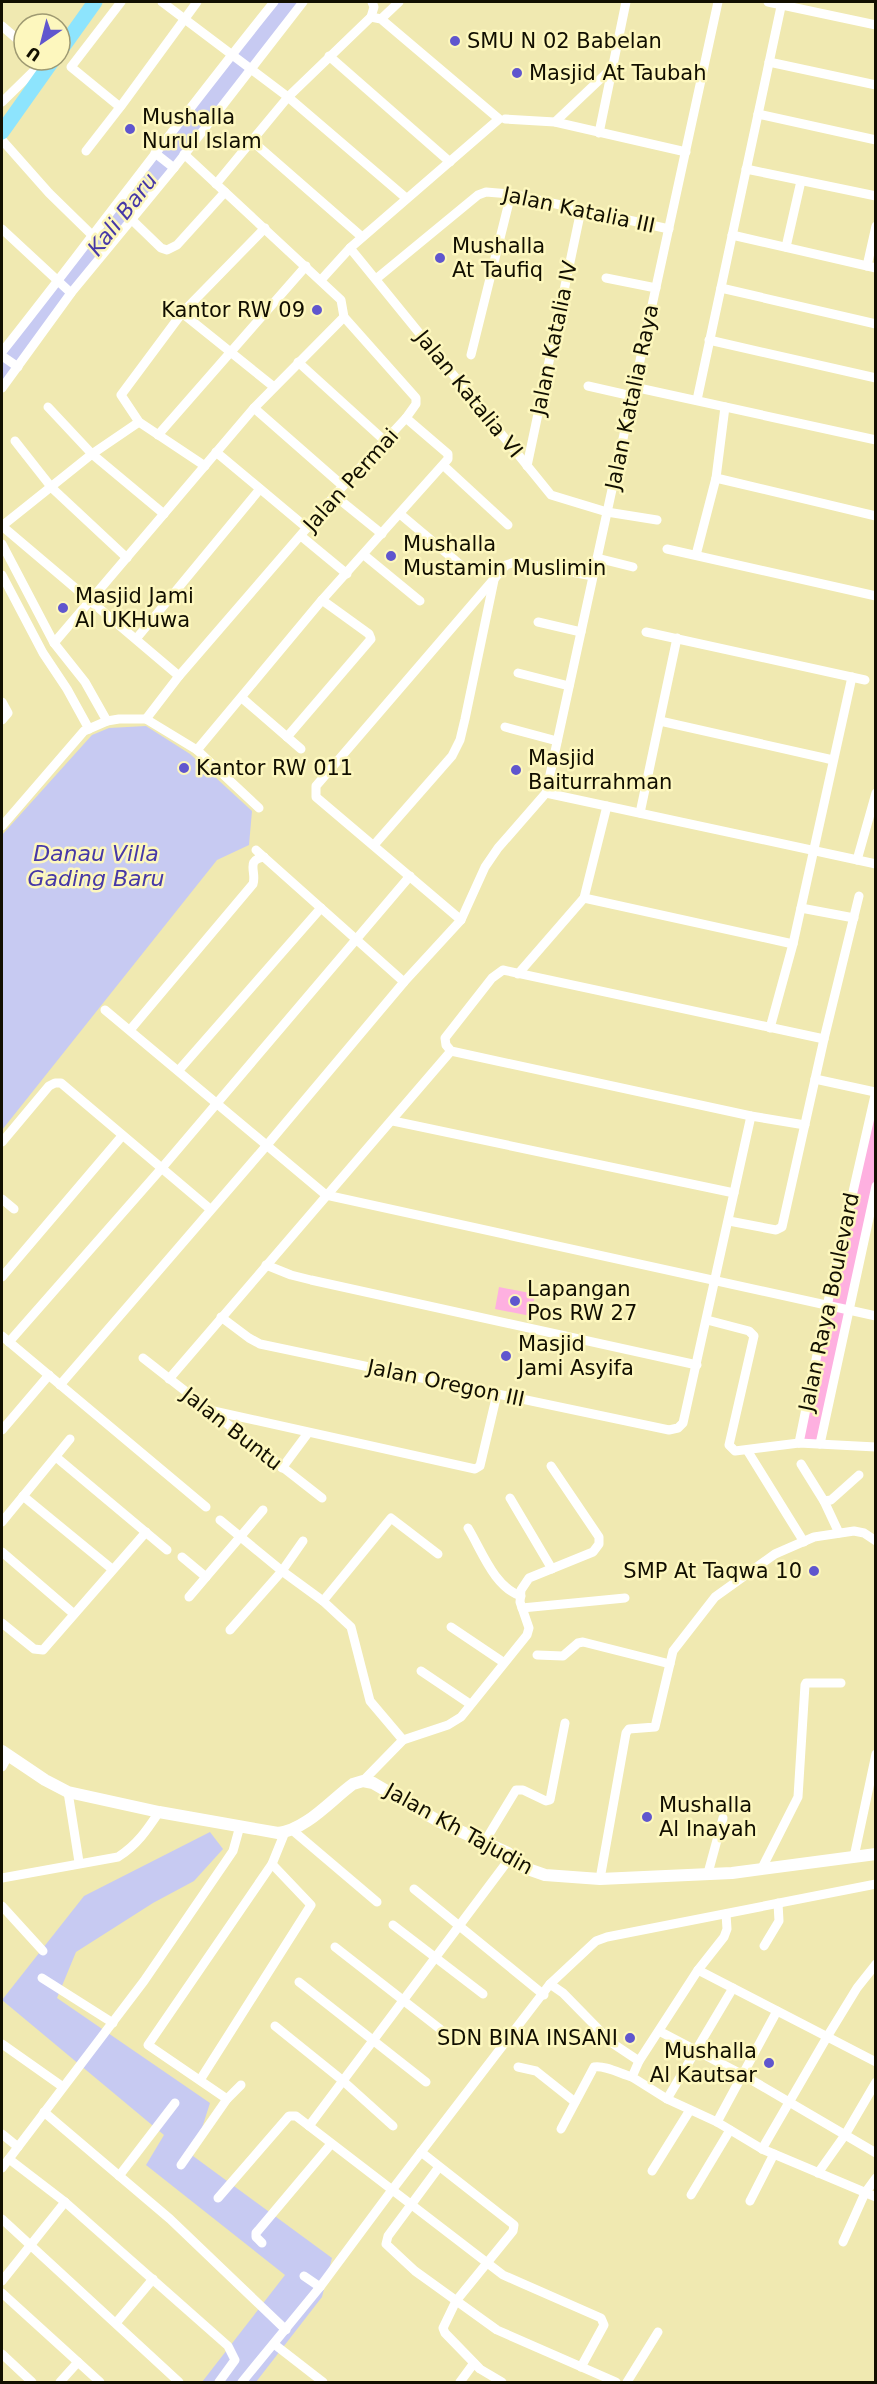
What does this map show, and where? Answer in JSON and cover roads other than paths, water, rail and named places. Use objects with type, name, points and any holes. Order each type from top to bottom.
[{"type":"main road","points":[[72,34],[95,2]]},
{"type":"main road","points":[[2,132],[40,72]]},
{"type":"street","points":[[120,107],[71,67],[121,2]]},
{"type":"street","points":[[162,2],[288,96],[406,198]]},
{"type":"street","points":[[86,151],[197,2]]},
{"type":"street","points":[[16,367],[2,355],[274,2]]},
{"type":"street","points":[[2,388],[71,292],[184,154],[303,2]]},
{"type":"street","points":[[216,184],[288,96],[371,17],[374,7],[372,2]]},
{"type":"street","points":[[381,19],[399,2]]},
{"type":"street","points":[[599,133],[626,2]]},
{"type":"street","name":"Jalan Katalia Raya","points":[[546,793],[718,2]]},
{"type":"street","points":[[768,2],[782,3],[876,25]]},
{"type":"street","points":[[697,400],[782,3]]},
{"type":"street","points":[[321,280],[362,237],[499,118],[381,19],[371,17]]},
{"type":"street","points":[[329,56],[450,162]]},
{"type":"street","points":[[769,62],[876,85]]},
{"type":"street","points":[[555,122],[612,68]]},
{"type":"street","points":[[2,102],[35,72]]},
{"type":"street","points":[[758,114],[876,140]]},
{"type":"street","points":[[505,119],[555,122],[686,152]]},
{"type":"street","points":[[2,140],[94,237]]},
{"type":"street","points":[[252,141],[362,237]]},
{"type":"street","name":"Jalan Permai","points":[[146,718],[179,676],[416,404],[416,398],[344,317],[341,300],[184,154]]},
{"type":"street","points":[[157,155],[173,167]]},
{"type":"street","points":[[746,169],[876,196]]},
{"type":"street","points":[[786,247],[801,180]]},
{"type":"street","points":[[130,218],[161,248],[167,250],[177,245],[225,192]]},
{"type":"street","name":"Jalan Katalia III","points":[[376,279],[478,195],[486,192],[511,194],[669,229]]},
{"type":"street","points":[[471,355],[511,194]]},
{"type":"street","name":"Jalan Katalia IV","points":[[527,466],[581,210]]},
{"type":"street","points":[[732,235],[871,267],[876,226]]},
{"type":"street","points":[[205,466],[139,422],[122,398],[122,394],[182,313],[265,228]]},
{"type":"street","points":[[2,229],[71,292]]},
{"type":"street","name":"Jalan Katalia VI","points":[[350,248],[549,493],[556,498],[607,512],[657,520]]},
{"type":"street","points":[[158,435],[306,266]]},
{"type":"street","points":[[606,278],[656,288]]},
{"type":"street","points":[[721,288],[876,324]]},
{"type":"street","points":[[182,313],[274,387]]},
{"type":"street","points":[[54,643],[254,408],[344,317]]},
{"type":"street","points":[[710,340],[876,378]]},
{"type":"street","points":[[298,362],[385,441]]},
{"type":"street","points":[[588,386],[697,400],[876,440]]},
{"type":"street","points":[[696,555],[716,478],[725,406]]},
{"type":"street","points":[[48,407],[92,454],[164,514]]},
{"type":"street","points":[[254,408],[344,486]]},
{"type":"street","points":[[197,750],[322,600],[444,466],[449,458],[448,454],[406,418]]},
{"type":"street","points":[[139,422],[92,454],[2,526],[179,676]]},
{"type":"street","points":[[15,441],[52,488],[127,558]]},
{"type":"street","points":[[216,452],[260,489],[347,574]]},
{"type":"street","points":[[444,466],[508,525]]},
{"type":"street","points":[[716,478],[876,516]]},
{"type":"street","points":[[136,639],[260,489]]},
{"type":"street","points":[[335,496],[382,534]]},
{"type":"street","points":[[400,514],[469,572]]},
{"type":"street","points":[[2,544],[54,643],[85,682],[107,721]]},
{"type":"street","points":[[667,549],[875,594]]},
{"type":"street","points":[[364,555],[420,601]]},
{"type":"street","points":[[597,558],[633,567]]},
{"type":"street","points":[[461,920],[316,797],[316,786],[506,565],[512,562],[593,576]]},
{"type":"street","points":[[2,575],[43,653],[68,689],[86,730]]},
{"type":"street","points":[[374,845],[458,747],[495,578]]},
{"type":"street","points":[[287,736],[370,639],[369,634],[322,600]]},
{"type":"street","points":[[538,622],[581,632]]},
{"type":"street","points":[[646,632],[865,681]]},
{"type":"street","points":[[640,813],[676,638]]},
{"type":"street","points":[[518,673],[569,686]]},
{"type":"street","points":[[770,1028],[793,944],[852,677]]},
{"type":"street","points":[[242,698],[301,749]]},
{"type":"street","points":[[2,702],[8,713],[2,720]]},
{"type":"street","points":[[2,826],[86,730],[107,721],[146,718],[197,750],[259,808]]},
{"type":"street","points":[[660,721],[833,760]]},
{"type":"street","points":[[505,727],[557,741]]},
{"type":"street","points":[[60,1384],[267,1145],[404,981],[461,920],[472,892],[492,858],[546,793],[876,864]]},
{"type":"street","points":[[857,860],[876,793]]},
{"type":"street","points":[[518,974],[584,898],[607,806]]},
{"type":"street","points":[[256,850],[404,981]]},
{"type":"street","points":[[130,1030],[252,884],[255,877],[251,868],[253,863],[258,858],[264,857]]},
{"type":"street","points":[[206,1507],[5,1339],[161,1169],[410,876]]},
{"type":"street","points":[[729,1221],[780,1229],[859,896]]},
{"type":"street","points":[[584,898],[793,944]]},
{"type":"street","points":[[179,1070],[321,908]]},
{"type":"street","points":[[801,908],[854,918]]},
{"type":"street","points":[[805,1125],[751,1116],[451,1051],[446,1045],[446,1038],[492,978],[503,970],[824,1039]]},
{"type":"street","points":[[105,1010],[326,1195],[876,1316]]},
{"type":"street","points":[[169,1379],[451,1051]]},
{"type":"street","points":[[815,1079],[875,1092]]},
{"type":"street","points":[[2,1142],[49,1086],[58,1082],[66,1085],[122,1136],[210,1209]]},
{"type":"street","name":"Jalan Raya Boulevard","points":[[799,1443],[826,1306],[875,1092]]},
{"type":"street","points":[[266,1265],[311,1280],[697,1365],[751,1116]]},
{"type":"street","points":[[393,1121],[734,1193]]},
{"type":"street","points":[[2,1278],[122,1136]]},
{"type":"street","name":"Jalan Raya Boulevard","points":[[820,1444],[876,1186]]},
{"type":"street","points":[[2,1199],[14,1209]]},
{"type":"street","name":"Jalan Oregon III","points":[[222,1317],[260,1344],[669,1430],[678,1428],[683,1423],[697,1365]]},
{"type":"street","points":[[707,1320],[749,1331],[754,1336],[729,1446],[735,1451],[799,1443],[876,1447]]},
{"type":"street","name":"Jalan Buntu","points":[[143,1358],[322,1498]]},
{"type":"street","points":[[2,1430],[49,1375]]},
{"type":"street","points":[[209,1410],[475,1469],[480,1466],[497,1394]]},
{"type":"street","points":[[282,1468],[308,1433]]},
{"type":"street","points":[[2,1522],[70,1438]]},
{"type":"street","points":[[747,1450],[804,1542]]},
{"type":"street","points":[[56,1457],[167,1550]]},
{"type":"street","points":[[801,1464],[824,1501],[839,1533]]},
{"type":"street","points":[[363,1781],[403,1740],[448,1725],[460,1717],[527,1635],[529,1628],[522,1608],[521,1590],[529,1578],[593,1552],[597,1548],[599,1537],[551,1466]]},
{"type":"street","points":[[824,1501],[831,1500],[859,1475]]},
{"type":"street","points":[[23,1496],[112,1569]]},
{"type":"street","points":[[510,1498],[552,1569]]},
{"type":"street","points":[[189,1597],[263,1510]]},
{"type":"street","points":[[323,1601],[391,1518],[438,1554]]},
{"type":"street","points":[[220,1520],[323,1601],[351,1627],[370,1701],[403,1740]]},
{"type":"street","points":[[468,1528],[501,1584],[510,1592],[521,1596]]},
{"type":"street","points":[[2,1623],[34,1649],[43,1650],[146,1532]]},
{"type":"street","points":[[600,1879],[626,1733],[630,1729],[655,1727],[675,1646],[714,1597],[775,1554],[814,1537],[859,1532],[876,1541]]},
{"type":"street","points":[[230,1630],[282,1571],[303,1541]]},
{"type":"street","points":[[2,1552],[74,1614]]},
{"type":"street","points":[[182,1557],[206,1577]]},
{"type":"street","points":[[522,1608],[625,1598]]},
{"type":"street","points":[[451,1627],[503,1662]]},
{"type":"street","points":[[537,1654],[563,1656],[578,1642],[583,1642],[670,1664]]},
{"type":"street","points":[[421,1671],[470,1704]]},
{"type":"street","points":[[762,1868],[798,1797],[806,1683],[841,1683]]},
{"type":"street","points":[[485,1841],[516,1790],[523,1790],[546,1801],[550,1800],[565,1723]]},
{"type":"street","points":[[2,1767],[5,1753],[45,1780],[68,1791],[159,1812],[272,1832],[288,1831],[377,1902]]},
{"type":"street","points":[[854,1857],[876,1754]]},
{"type":"street","name":"Jalan Kh Tajudin","points":[[288,1831],[301,1825],[352,1784],[363,1781],[373,1783],[440,1821],[485,1841],[508,1853],[510,1858],[525,1868],[544,1875],[600,1879],[708,1874],[876,1854]]},
{"type":"street","points":[[68,1791],[79,1862]]},
{"type":"street","points":[[2,1878],[79,1862],[118,1857],[131,1849],[159,1812]]},
{"type":"street","points":[[708,1874],[723,1818]]},
{"type":"street","points":[[2,2168],[144,1981],[233,1851],[240,1826]]},
{"type":"street","points":[[227,2099],[148,2045],[272,1864],[288,1831]]},
{"type":"street","points":[[309,2126],[510,1858]]},
{"type":"street","points":[[200,2080],[311,1905],[272,1864]]},
{"type":"street","points":[[245,2381],[274,2344],[281,2325],[312,2281],[392,2190],[552,1985],[596,1941],[602,1938],[726,1921],[876,1884]]},
{"type":"street","points":[[414,1890],[459,1924],[544,1995]]},
{"type":"street","points":[[2,1906],[43,1951]]},
{"type":"street","points":[[764,1947],[778,1922],[778,1909]]},
{"type":"street","points":[[632,2077],[639,2061],[698,1970],[724,1937],[726,1921]]},
{"type":"street","points":[[393,1925],[483,1994]]},
{"type":"street","points":[[335,1947],[440,2029]]},
{"type":"street","points":[[762,2149],[857,1988],[876,1964]]},
{"type":"street","points":[[698,1970],[876,2062]]},
{"type":"street","points":[[42,1978],[113,2023]]},
{"type":"street","points":[[299,1982],[426,2082]]},
{"type":"street","points":[[552,1985],[563,1993],[612,2043],[639,2061]]},
{"type":"street","points":[[666,2099],[733,1988]]},
{"type":"street","points":[[717,2122],[777,2011]]},
{"type":"street","points":[[275,2026],[342,2080],[393,2126]]},
{"type":"street","points":[[659,2031],[697,2049],[876,2153]]},
{"type":"street","points":[[2,2044],[63,2087]]},
{"type":"street","points":[[561,2129],[594,2067],[601,2066],[618,2074],[632,2077],[666,2099],[717,2122],[762,2149],[876,2197]]},
{"type":"street","points":[[518,2067],[536,2071],[575,2103]]},
{"type":"street","points":[[818,2173],[845,2135],[876,2082]]},
{"type":"street","points":[[180,2164],[227,2099],[241,2085]]},
{"type":"street","points":[[119,2176],[175,2103]]},
{"type":"street","points":[[652,2171],[690,2110]]},
{"type":"street","points":[[44,2112],[170,2219],[281,2325]]},
{"type":"street","points":[[218,2198],[289,2116],[296,2116],[487,2263],[520,2284],[603,2319],[604,2325],[581,2367]]},
{"type":"street","points":[[691,2195],[730,2130]]},
{"type":"street","points":[[2,2134],[18,2147]]},
{"type":"street","points":[[262,2243],[256,2237],[258,2231],[332,2144]]},
{"type":"street","points":[[421,2152],[514,2225],[513,2231],[456,2301],[442,2328],[474,2363],[502,2382]]},
{"type":"street","points":[[750,2201],[774,2154]]},
{"type":"street","points":[[9,2158],[65,2202],[218,2336],[236,2360],[219,2382]]},
{"type":"street","points":[[439,2167],[388,2236],[386,2244],[415,2271],[497,2330],[616,2382]]},
{"type":"street","points":[[843,2242],[865,2193],[876,2178]]},
{"type":"street","points":[[2,2281],[65,2202]]},
{"type":"street","points":[[2,2219],[179,2382]]},
{"type":"street","points":[[116,2324],[153,2279]]},
{"type":"street","points":[[2,2292],[100,2382]]},
{"type":"street","points":[[627,2382],[658,2332]]},
{"type":"street","points":[[274,2344],[323,2382]]},
{"type":"street","points":[[2,2354],[32,2382]]},
{"type":"street","points":[[60,2382],[78,2362]]},
{"type":"street","points":[[460,2382],[474,2363]]},
{"type":"water","name":"Danau Villa Gading Baru","points":[[146,726],[190,754],[252,811],[249,845],[217,860],[2,1130],[2,835],[92,735],[109,728]]},
{"type":"water","points":[[210,1832],[223,1849],[194,1881],[153,1903],[76,1952],[57,1998],[210,2103],[193,2156],[332,2258],[322,2297],[256,2382],[202,2382],[285,2275],[146,2165],[164,2135],[2,2000],[84,1896]]},
{"type":"waterway","name":"Kali Baru","points":[[2,369],[287,2]]},
{"type":"place","name":"SMU N 02 Babelan","points":[[455,41]]},
{"type":"place","name":"Masjid At Taubah","points":[[517,73]]},
{"type":"place","name":"Mushalla Nurul Islam","points":[[130,129]]},
{"type":"place","name":"Mushalla At Taufiq","points":[[440,258]]},
{"type":"place","name":"Kantor RW 09","points":[[317,310]]},
{"type":"place","name":"Mushalla Mustamin Muslimin","points":[[391,556]]},
{"type":"place","name":"Masjid Jami Al UKHuwa","points":[[63,608]]},
{"type":"place","name":"Kantor RW 011","points":[[184,768]]},
{"type":"place","name":"Masjid Baiturrahman","points":[[516,770]]},
{"type":"place","name":"Lapangan Pos RW 27","points":[[515,1301]]},
{"type":"place","name":"Masjid Jami Asyifa","points":[[506,1356]]},
{"type":"place","name":"SMP At Taqwa 10","points":[[814,1571]]},
{"type":"place","name":"Mushalla Al Inayah","points":[[647,1817]]},
{"type":"place","name":"SDN BINA INSANI","points":[[630,2038]]},
{"type":"place","name":"Mushalla Al Kautsar","points":[[769,2063]]}]
